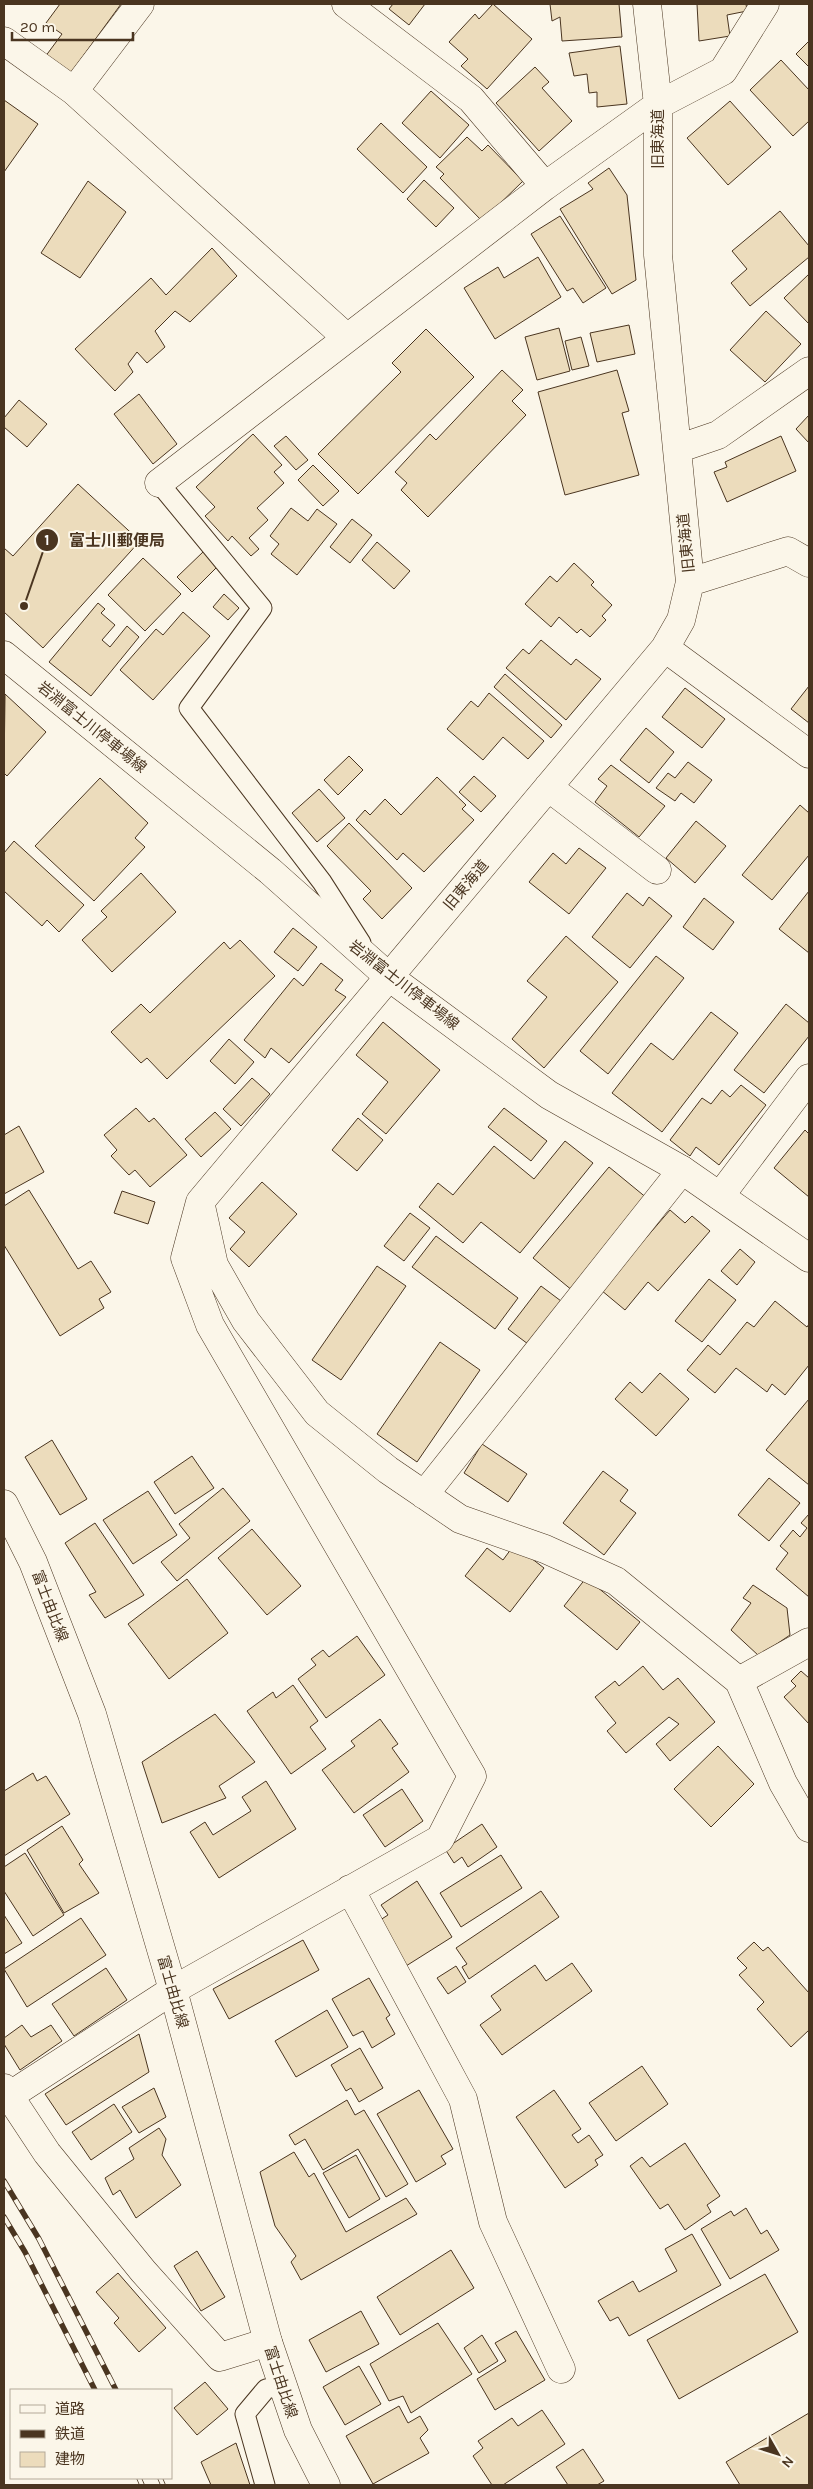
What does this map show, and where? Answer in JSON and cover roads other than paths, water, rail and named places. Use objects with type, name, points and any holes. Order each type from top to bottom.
[{"type":"street","points":[[74,91],[140,4]]},
{"type":"street","points":[[346,4],[471,99],[545,186]]},
{"type":"street","name":"旧東海道","points":[[200,1202],[382,971],[548,787],[665,648],[681,620],[690,582],[658,255],[658,105],[647,4]]},
{"type":"street","points":[[159,483],[545,186],[658,105],[723,71],[764,4]]},
{"type":"street","points":[[4,41],[74,91],[347,338]]},
{"type":"street","points":[[677,449],[718,435],[809,371]]},
{"type":"street","points":[[690,582],[788,551],[809,563]]},
{"type":"street","points":[[665,648],[809,754]]},
{"type":"street","name":"岩淵富士川停車場線","points":[[4,656],[270,871],[382,971],[549,1095],[682,1170],[809,1258]]},
{"type":"street","points":[[548,787],[657,870]]},
{"type":"street","points":[[720,1196],[809,1078]]},
{"type":"street","points":[[424,1495],[682,1170]]},
{"type":"street","points":[[200,1202],[214,1265],[246,1321],[317,1413],[388,1470],[460,1520],[545,1549],[616,1581],[739,1681],[783,1784],[809,1828]]},
{"type":"street","points":[[200,1202],[185,1258],[210,1325],[472,1776],[440,1839],[173,1990],[7,2092],[47,2153],[143,2271],[220,2357],[268,2342]]},
{"type":"street","name":"富士由比線","points":[[4,1504],[33,1562],[92,1714],[173,1990],[268,2342],[298,2430],[326,2485]]},
{"type":"street","points":[[739,1681],[809,1642]]},
{"type":"street","points":[[350,1889],[462,2099],[492,2222],[562,2369]]},
{"type":"lane","points":[[159,483],[262,608],[189,708],[322,882],[382,971]]},
{"type":"lane","points":[[264,2485],[245,2414],[266,2389],[282,2385]]},
{"type":"railway","points":[[4,2181],[39,2239],[115,2389]]},
{"type":"railway","points":[[4,2217],[25,2252],[94,2389]]},
{"type":"railway","points":[[139,2479],[142,2485]]},
{"type":"railway","points":[[160,2479],[163,2485]]},
{"type":"place","name":"富士川郵便局","points":[[24,606]]}]
